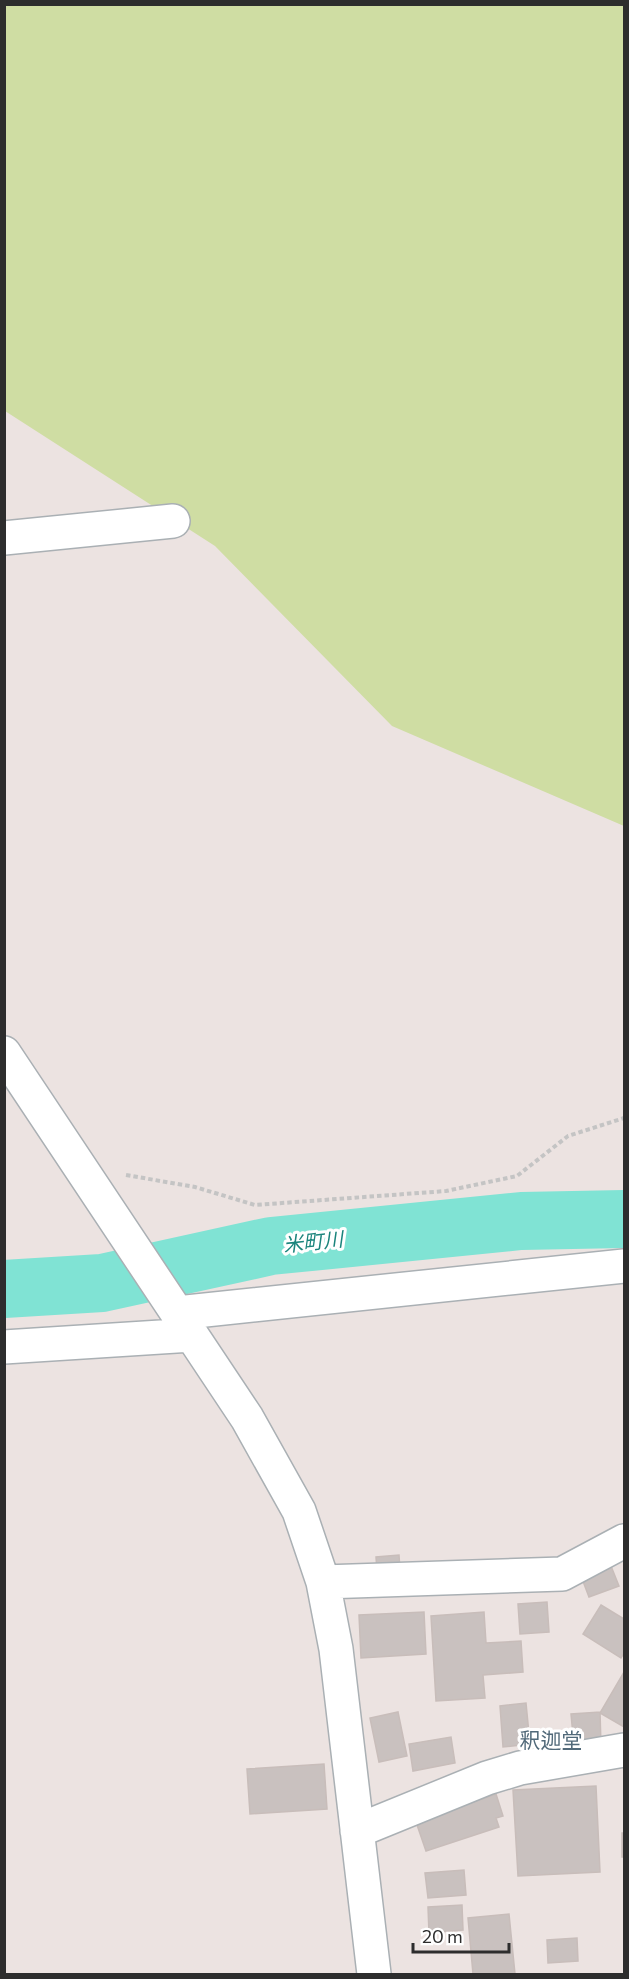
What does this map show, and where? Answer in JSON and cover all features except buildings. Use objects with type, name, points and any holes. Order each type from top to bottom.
[{"type":"street","points":[[4,538],[173,521]]},
{"type":"street","points":[[4,1053],[247,1418],[299,1511],[323,1582],[336,1649],[374,1974]]},
{"type":"street","points":[[4,1347],[180,1317],[624,1266]]},
{"type":"street","points":[[323,1582],[562,1574],[624,1541]]},
{"type":"street","points":[[357,1831],[488,1778],[520,1768],[624,1750]]},
{"type":"path","points":[[81,1168],[195,1187],[255,1205],[446,1191],[517,1176],[568,1137],[624,1118]]},
{"type":"green space","points":[[4,5],[624,5],[624,826],[392,726],[215,546],[5,411]]},
{"type":"waterway","name":"米町川","points":[[4,1289],[102,1283],[271,1246],[521,1221],[624,1219]]},
{"type":"district","name":"釈迦堂","points":[[551,1741]]}]
